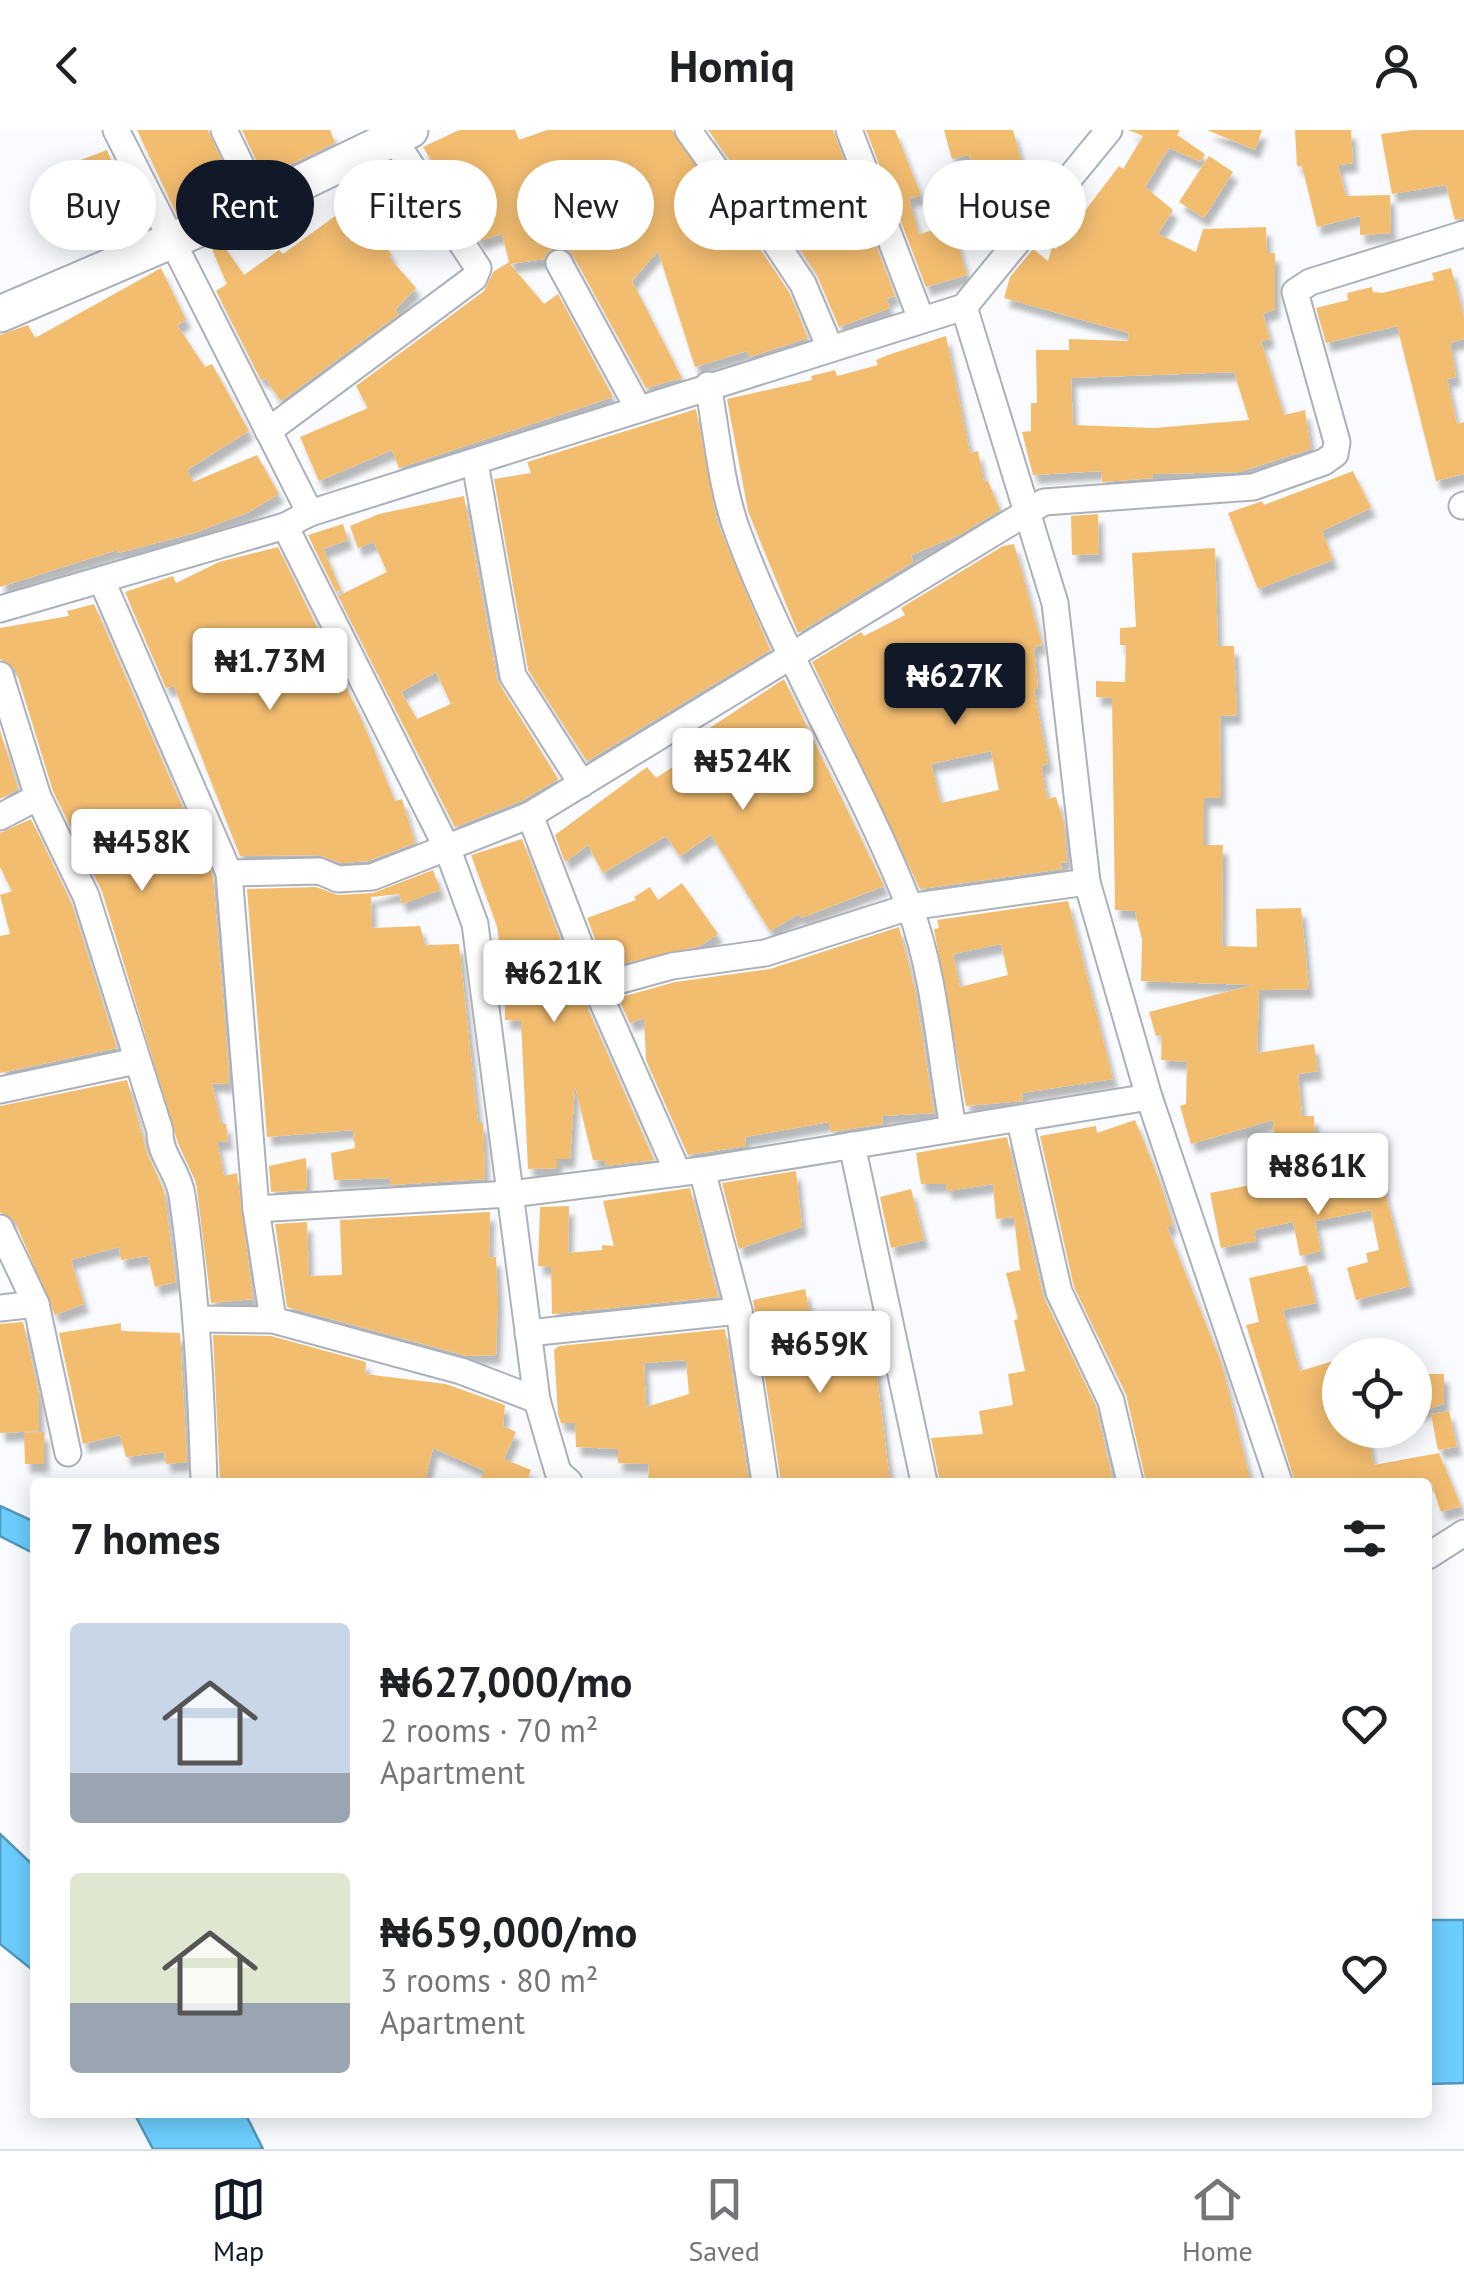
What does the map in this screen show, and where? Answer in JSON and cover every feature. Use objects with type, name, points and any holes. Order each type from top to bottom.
[{"type":"street","points":[[116,130],[310,514]]},
{"type":"street","points":[[224,130],[238,160]]},
{"type":"street","points":[[688,130],[735,196],[749,204],[804,284],[830,348]]},
{"type":"street","points":[[848,130],[920,319]]},
{"type":"street","points":[[0,609],[285,526],[310,514],[708,385],[964,306],[1109,130]]},
{"type":"street","points":[[268,430],[474,278],[478,268],[401,134],[314,177]]},
{"type":"street","points":[[229,873],[319,871],[338,879],[372,877],[530,815],[788,656],[1029,515],[1044,502],[1253,487],[1324,462],[1335,454],[1337,442],[1295,292],[1310,282],[1464,234]]},
{"type":"street","points":[[0,314],[176,236]]},
{"type":"street","points":[[559,263],[638,408]]},
{"type":"street","points":[[964,306],[1056,603],[1087,882],[1149,1097],[1278,1478]]},
{"type":"street","points":[[708,385],[736,529],[788,656],[841,753],[910,907],[922,949],[953,1128]]},
{"type":"street","points":[[475,463],[513,676],[582,784]]},
{"type":"street","points":[[285,526],[448,850],[475,924],[537,1400],[560,1478]]},
{"type":"street","points":[[102,581],[229,873],[256,1209],[273,1320]]},
{"type":"street","points":[[0,675],[38,797],[86,896],[160,1130],[160,1148],[182,1192],[198,1319],[204,1478]]},
{"type":"street","points":[[0,816],[38,797]]},
{"type":"street","points":[[530,815],[596,987],[690,1172],[739,1310],[764,1478]]},
{"type":"street","points":[[596,987],[672,966],[765,953],[910,907],[1087,882]]},
{"type":"street","points":[[0,1090],[136,1061]]},
{"type":"street","points":[[256,1209],[510,1194],[690,1172],[1149,1097]]},
{"type":"street","points":[[1020,1121],[1059,1292],[1111,1401],[1129,1478]]},
{"type":"street","points":[[852,1145],[923,1478]]},
{"type":"street","points":[[0,1228],[36,1304],[68,1453]]},
{"type":"street","points":[[0,1308],[36,1304]]},
{"type":"street","points":[[528,1333],[739,1310]]},
{"type":"street","points":[[198,1319],[273,1320],[462,1371],[537,1400]]},
{"type":"street","points":[[1432,1553],[1464,1533]]},
{"type":"water","points":[[0,1506],[30,1520],[30,1551],[0,1536]]},
{"type":"water","points":[[0,1834],[30,1862],[30,1968],[0,1944]]},
{"type":"water","points":[[1432,1920],[1464,1920],[1464,2083],[1432,2084]]},
{"type":"water","points":[[137,2118],[248,2118],[263,2149],[153,2149]]},
{"type":"building","points":[[137,130],[208,130],[222,160],[176,160],[176,213],[156,170],[156,160],[151,160]]},
{"type":"building","points":[[242,130],[330,130],[335,143],[300,160],[256,160]]},
{"type":"building","points":[[459,130],[515,130],[519,140],[547,130],[672,130],[692,160],[674,160],[674,250],[761,250],[789,292],[808,338],[750,357],[747,351],[695,367],[658,251],[632,281],[682,378],[646,388],[568,250],[654,250],[654,160],[517,160],[517,250],[551,250],[544,259],[510,264],[544,304],[558,294],[613,397],[399,468],[392,450],[319,481],[300,437],[368,408],[356,386],[484,291],[493,272],[509,262],[502,234],[497,236],[497,160],[431,160],[423,147]]},
{"type":"building","points":[[708,130],[833,130],[844,160],[730,160]]},
{"type":"building","points":[[866,130],[895,130],[921,195],[909,199],[919,234],[923,233],[923,250],[960,250],[967,275],[926,287],[903,227],[903,160],[877,160]]},
{"type":"building","points":[[944,130],[1013,130],[1021,160],[970,160],[969,155],[952,159]]},
{"type":"building","points":[[1128,130],[1180,130],[1177,135],[1205,154],[1201,162],[1169,148],[1145,187],[1173,210],[1158,234],[1196,252],[1203,229],[1266,227],[1267,253],[1275,253],[1275,309],[1263,314],[1270,339],[1261,341],[1284,415],[1305,410],[1311,449],[1239,472],[1153,474],[1153,478],[1102,482],[1101,471],[1033,475],[1022,432],[1031,431],[1031,403],[1037,403],[1036,350],[1069,350],[1069,339],[1128,341],[1129,333],[1004,298],[1010,277],[1032,250],[1048,261],[1051,250],[1086,250],[1086,209],[1119,166],[1123,169],[1143,136]],"holes":[[[1234,372],[1249,420],[1154,428],[1073,425],[1071,378]]]},
{"type":"building","points":[[1207,130],[1262,130],[1255,150]]},
{"type":"building","points":[[1295,130],[1351,130],[1353,163],[1338,165],[1346,196],[1390,195],[1391,233],[1360,235],[1360,216],[1317,227],[1302,166],[1297,166]]},
{"type":"building","points":[[1464,130],[1464,218],[1455,220],[1446,185],[1392,194],[1381,134]]},
{"type":"building","points":[[107,150],[111,160],[81,160]]},
{"type":"building","points":[[1209,156],[1233,172],[1204,218],[1179,202]]},
{"type":"building","points":[[334,217],[334,250],[388,250],[392,255],[389,257],[416,288],[395,310],[399,314],[281,401],[265,378],[261,380],[216,291],[227,284],[212,250],[227,250],[244,275],[279,250],[283,254],[288,250],[314,250],[314,231]]},
{"type":"building","points":[[800,250],[878,250],[895,296],[886,299],[890,308],[839,327],[817,275]]},
{"type":"building","points":[[161,268],[186,320],[177,325],[205,367],[212,364],[249,431],[187,470],[193,482],[257,455],[279,494],[249,512],[194,533],[118,553],[117,550],[0,587],[0,335],[28,325],[35,338]]},
{"type":"building","points":[[1451,268],[1464,317],[1464,339],[1450,343],[1456,377],[1447,379],[1457,424],[1464,422],[1464,474],[1436,481],[1397,326],[1326,343],[1316,308],[1348,300],[1347,293],[1372,287],[1373,292],[1382,293],[1434,280],[1432,273]]},
{"type":"building","points":[[946,336],[970,453],[978,451],[984,482],[988,481],[1000,510],[959,535],[911,555],[913,562],[798,633],[748,511],[727,399],[812,380],[811,376],[835,370],[837,376],[878,365],[876,360]]},
{"type":"building","points":[[696,409],[717,521],[770,650],[587,761],[528,670],[494,479],[531,473],[527,462]]},
{"type":"building","points":[[1353,471],[1371,508],[1322,531],[1333,560],[1258,589],[1228,513],[1262,501],[1264,505]]},
{"type":"building","points":[[464,496],[497,680],[558,779],[523,800],[455,827],[338,596],[387,572],[374,542],[358,548],[350,526],[379,514]],"holes":[[[436,672],[451,704],[417,719],[401,692]]]},
{"type":"building","points":[[1098,514],[1099,554],[1072,555],[1071,516]]},
{"type":"building","points":[[343,524],[348,540],[323,549],[341,590],[336,592],[308,535]]},
{"type":"building","points":[[1014,544],[1042,645],[1034,647],[1038,689],[1034,689],[1048,764],[1041,766],[1047,799],[1056,797],[1064,824],[1067,862],[1060,863],[1062,869],[920,889],[812,662],[861,632],[864,636],[905,615],[901,608],[1003,546]],"holes":[[[991,751],[999,790],[941,803],[931,764]]]},
{"type":"building","points":[[278,547],[361,718],[395,801],[402,799],[415,843],[368,861],[341,863],[319,855],[240,856],[174,686],[166,688],[125,592],[173,576],[176,583],[219,562]]},
{"type":"building","points":[[1215,548],[1218,646],[1234,646],[1237,715],[1220,716],[1221,798],[1204,798],[1204,845],[1223,845],[1222,946],[1257,947],[1256,909],[1301,908],[1309,989],[1259,990],[1257,1053],[1314,1044],[1318,1071],[1298,1074],[1302,1116],[1314,1116],[1315,1144],[1274,1145],[1273,1120],[1191,1144],[1180,1106],[1186,1104],[1187,1062],[1161,1060],[1162,1035],[1156,1036],[1149,1012],[1253,985],[1141,981],[1142,939],[1135,911],[1115,910],[1112,698],[1096,697],[1096,681],[1125,682],[1126,645],[1120,645],[1120,628],[1136,627],[1132,553]]},
{"type":"building","points":[[94,604],[213,877],[229,1071],[228,1084],[212,1083],[228,1141],[217,1142],[224,1176],[237,1173],[253,1299],[211,1303],[196,1182],[178,1143],[102,891],[53,791],[16,670],[0,659],[0,628],[69,616],[67,611]]},
{"type":"building","points":[[784,679],[884,886],[801,918],[799,914],[770,931],[711,835],[680,856],[666,836],[603,873],[588,845],[565,862],[555,835],[647,767],[656,778],[682,761],[678,754],[701,739],[699,735]]},
{"type":"building","points":[[0,730],[18,789],[0,799]]},
{"type":"building","points":[[31,819],[71,902],[117,1048],[0,1073],[0,936],[10,934],[0,895],[12,891],[0,867],[0,833]]},
{"type":"building","points":[[522,839],[581,993],[654,1160],[606,1166],[605,1161],[593,1160],[575,1086],[570,1159],[557,1159],[557,1168],[528,1169],[521,1021],[505,1020],[505,984],[497,926],[471,855]]},
{"type":"building","points":[[433,870],[440,890],[402,904],[399,894],[371,897],[372,928],[420,926],[425,945],[459,944],[478,1123],[483,1123],[485,1179],[390,1185],[390,1178],[334,1180],[331,1153],[355,1148],[353,1130],[267,1137],[247,889],[316,887],[338,895],[373,893]]},
{"type":"building","points":[[682,883],[718,934],[700,946],[606,967],[587,918],[636,900],[634,897],[650,887],[658,900]]},
{"type":"building","points":[[1068,901],[1113,1079],[1022,1093],[1023,1101],[966,1106],[934,929],[939,928],[937,920]],"holes":[[[1001,944],[1008,975],[960,987],[953,954]]]},
{"type":"building","points":[[899,927],[915,990],[934,1113],[882,1116],[883,1124],[831,1132],[829,1122],[745,1137],[746,1146],[688,1155],[646,1060],[644,1018],[630,1023],[618,998],[675,982],[770,969]]},
{"type":"building","points":[[127,1080],[147,1153],[164,1191],[176,1282],[155,1287],[148,1256],[121,1260],[119,1247],[71,1260],[84,1304],[55,1315],[15,1221],[0,1212],[0,1106]]},
{"type":"building","points":[[1135,1120],[1173,1225],[1167,1227],[1221,1362],[1250,1478],[1145,1478],[1126,1394],[1074,1287],[1040,1136],[1096,1126],[1097,1133]]},
{"type":"building","points":[[1007,1137],[1043,1296],[1096,1406],[1112,1478],[939,1478],[931,1438],[983,1434],[979,1411],[1013,1405],[1008,1374],[1025,1371],[1014,1320],[1018,1319],[1006,1273],[1020,1270],[1014,1217],[996,1219],[993,1184],[947,1191],[946,1184],[921,1184],[916,1153]]},
{"type":"building","points":[[306,1158],[307,1190],[271,1192],[269,1166]]},
{"type":"building","points":[[1376,1160],[1410,1286],[1356,1300],[1347,1268],[1368,1262],[1366,1253],[1379,1250],[1371,1210],[1315,1221],[1321,1251],[1300,1256],[1293,1222],[1254,1230],[1256,1241],[1221,1248],[1210,1193]]},
{"type":"building","points":[[796,1171],[802,1227],[739,1249],[722,1183]]},
{"type":"building","points":[[690,1188],[718,1297],[552,1314],[551,1267],[538,1266],[540,1207],[569,1206],[568,1253],[602,1250],[602,1245],[614,1246],[603,1201]]},
{"type":"building","points":[[911,1189],[924,1240],[891,1248],[880,1197]]},
{"type":"building","points":[[490,1212],[489,1258],[496,1257],[498,1302],[496,1355],[467,1356],[287,1307],[275,1224],[307,1222],[309,1276],[342,1275],[340,1220]]},
{"type":"building","points":[[1307,1265],[1316,1303],[1283,1310],[1300,1371],[1322,1364],[1322,1448],[1370,1448],[1374,1465],[1439,1453],[1461,1506],[1441,1512],[1432,1478],[1294,1478],[1246,1325],[1259,1322],[1249,1278]]},
{"type":"building","points":[[805,1289],[814,1332],[861,1324],[868,1360],[875,1360],[890,1478],[780,1478],[753,1300]]},
{"type":"building","points":[[23,1322],[39,1395],[39,1431],[0,1433],[0,1324]]},
{"type":"building","points":[[121,1323],[121,1331],[180,1333],[187,1462],[166,1464],[164,1452],[126,1457],[120,1435],[83,1444],[59,1333]]},
{"type":"building","points":[[725,1329],[748,1478],[648,1478],[649,1464],[618,1463],[618,1449],[576,1447],[575,1423],[561,1423],[558,1414],[554,1350],[559,1346]],"holes":[[[686,1360],[689,1394],[646,1407],[644,1363]]]},
{"type":"building","points":[[213,1335],[271,1336],[366,1362],[365,1374],[446,1384],[505,1405],[503,1426],[516,1432],[504,1459],[531,1470],[528,1478],[481,1478],[485,1471],[433,1448],[426,1478],[220,1478]]},
{"type":"building","points":[[1432,1374],[1444,1374],[1444,1404],[1432,1408]]},
{"type":"building","points":[[1449,1411],[1457,1447],[1438,1450],[1432,1414]]},
{"type":"building","points":[[44,1432],[44,1464],[25,1464],[24,1433]]}]
